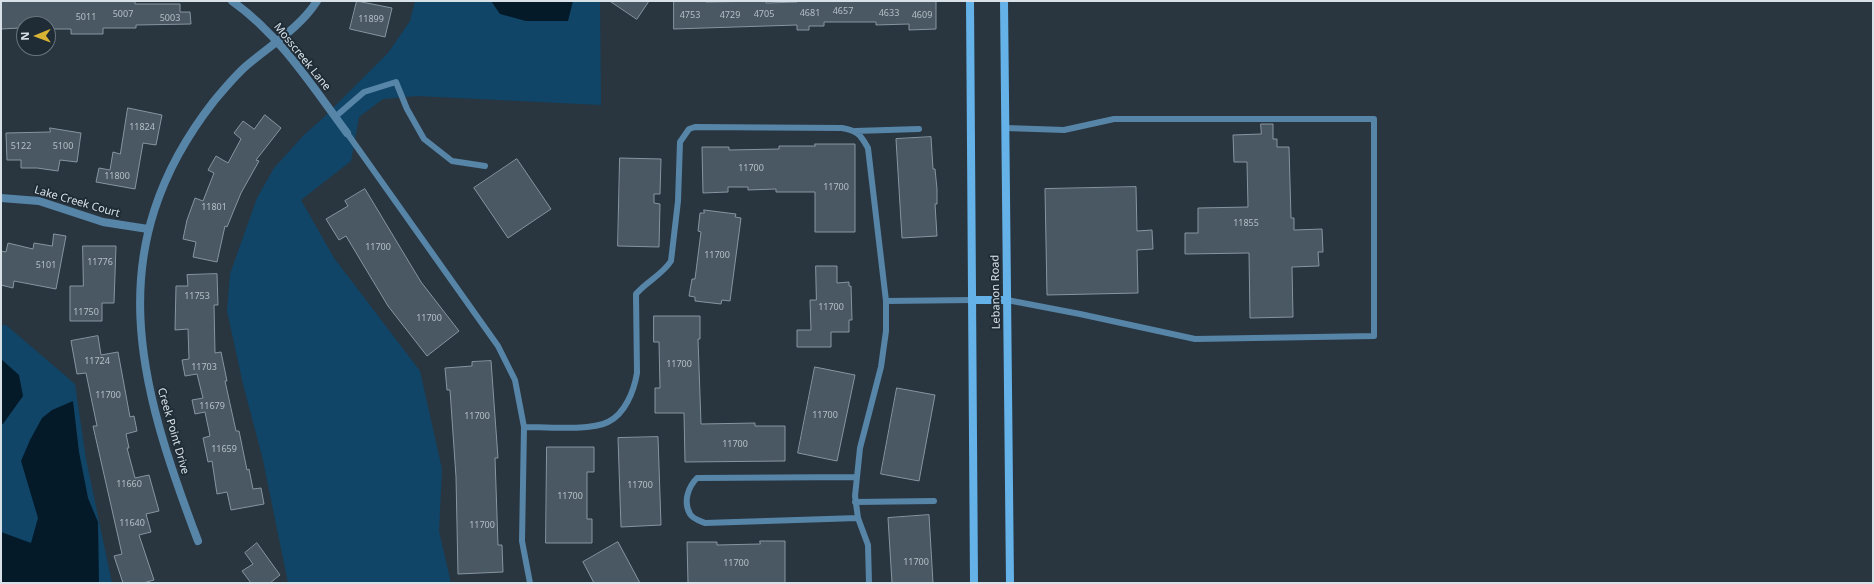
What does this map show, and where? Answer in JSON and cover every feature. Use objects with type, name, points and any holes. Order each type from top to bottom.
[{"type":"main road","points":[[970,1],[974,583]]},
{"type":"main road","name":"Lebanon Road","points":[[1004,1],[1010,583]]},
{"type":"main road","points":[[972,300],[1008,300]]},
{"type":"street","name":"Mosscreek Lane","points":[[232,1],[252,15],[278,42],[347,133]]},
{"type":"street","name":"Creek Point Drive","points":[[198,541],[174,478],[153,408],[143,354],[140,282],[142,259],[148,229],[162,188],[196,127],[214,102],[244,68],[278,42],[305,16],[317,1]]},
{"type":"street","name":"Lake Creek Court","points":[[1,198],[39,201],[103,222],[148,229]]},
{"type":"lane","points":[[335,117],[364,92],[396,82],[407,109],[424,139],[452,161],[485,166]]},
{"type":"lane","points":[[1006,128],[1064,130],[1114,119],[1374,119],[1374,336],[1195,339],[1008,300]]},
{"type":"lane","points":[[524,427],[582,427],[602,425],[616,416],[630,397],[637,373],[636,294],[643,286],[655,279],[666,269],[671,261],[678,201],[680,142],[689,129],[842,128],[855,131],[919,129]]},
{"type":"lane","points":[[855,131],[862,138],[868,148],[886,301],[886,331],[881,367],[860,448],[856,477],[855,502],[858,518],[868,545],[869,583]]},
{"type":"lane","points":[[347,133],[498,346],[515,380],[524,427],[522,541],[530,583]]},
{"type":"lane","points":[[886,301],[972,300]]},
{"type":"lane","points":[[856,477],[697,478],[692,483],[688,492],[688,502],[690,514],[704,523],[858,518]]},
{"type":"lane","points":[[855,502],[934,501]]},
{"type":"shaded area","points":[[415,1],[600,1],[601,105],[417,96],[383,99],[359,117],[351,161],[301,200],[334,258],[420,371],[442,469],[439,531],[451,583],[288,583],[263,460],[243,384],[227,311],[230,274],[257,198],[274,168],[304,135],[388,53],[410,21]]},
{"type":"shaded area","points":[[491,1],[573,1],[568,21],[526,21],[500,14]]},
{"type":"shaded area","points":[[1,325],[6,325],[75,384],[86,459],[112,583],[1,583]]},
{"type":"shaded area","points":[[1,359],[19,375],[23,396],[3,424],[1,424]]},
{"type":"shaded area","points":[[73,401],[79,452],[88,498],[98,522],[99,583],[1,583],[1,532],[31,543],[38,518],[21,461],[42,418],[52,410]]},
{"type":"building","points":[[1,1],[135,1],[135,4],[180,4],[180,12],[190,12],[191,24],[136,25],[136,28],[103,28],[103,34],[71,34],[71,29],[56,29],[56,16],[16,16],[16,28],[1,29]]},
{"type":"building","points":[[357,1],[392,8],[385,37],[350,29]]},
{"type":"building","points":[[610,1],[649,1],[637,19]]},
{"type":"building","points":[[674,1],[766,1],[766,3],[797,1],[936,1],[936,29],[909,30],[909,24],[876,25],[876,22],[824,22],[824,26],[809,26],[809,30],[797,30],[797,25],[674,29]]},
{"type":"building","points":[[128,108],[162,115],[156,145],[143,143],[135,189],[96,182],[99,168],[110,170],[113,152],[120,154]]},
{"type":"building","points":[[265,115],[281,128],[256,160],[259,161],[241,193],[227,227],[225,226],[217,262],[193,257],[196,242],[183,239],[187,220],[195,198],[203,201],[214,173],[208,170],[216,156],[228,163],[241,139],[234,133],[243,121],[254,129]]},
{"type":"building","points":[[1261,124],[1273,124],[1273,139],[1277,139],[1277,147],[1289,147],[1291,218],[1294,218],[1294,230],[1322,229],[1323,252],[1318,252],[1319,266],[1292,267],[1293,317],[1250,318],[1249,253],[1185,254],[1185,233],[1198,233],[1198,208],[1248,207],[1247,162],[1234,162],[1233,135],[1261,134]]},
{"type":"building","points":[[50,128],[81,133],[77,162],[60,160],[58,171],[37,168],[21,168],[21,160],[7,160],[6,133],[50,132]]},
{"type":"building","points":[[931,137],[933,169],[935,169],[937,189],[937,204],[935,204],[937,236],[902,238],[896,139]]},
{"type":"building","points":[[815,144],[855,144],[855,232],[815,232],[815,192],[776,192],[776,189],[748,190],[748,187],[728,187],[728,192],[703,193],[702,147],[729,147],[729,150],[779,149],[779,146],[815,146]]},
{"type":"building","points":[[620,158],[661,159],[660,194],[654,194],[654,203],[660,204],[659,247],[618,246]]},
{"type":"building","points":[[517,159],[551,209],[508,238],[474,188]]},
{"type":"building","points":[[1136,187],[1137,231],[1152,230],[1153,249],[1137,250],[1138,293],[1047,295],[1045,189]]},
{"type":"building","points":[[365,189],[421,282],[459,331],[427,356],[388,306],[346,236],[339,240],[326,219],[348,206],[345,201]]},
{"type":"building","points":[[704,210],[736,214],[735,217],[741,218],[730,301],[722,300],[721,304],[695,301],[695,297],[689,296],[692,279],[695,279],[701,232],[698,231],[700,213],[704,213]]},
{"type":"building","points":[[54,234],[66,236],[56,289],[14,281],[13,288],[1,285],[1,251],[6,252],[8,243],[33,249],[34,243],[52,246]]},
{"type":"building","points":[[83,246],[116,246],[114,303],[102,303],[102,321],[70,321],[70,286],[83,286]]},
{"type":"building","points":[[816,266],[837,266],[837,283],[849,282],[849,286],[851,286],[852,320],[849,320],[849,332],[831,332],[831,347],[797,347],[797,330],[811,330],[810,300],[816,300]]},
{"type":"building","points":[[217,274],[218,305],[214,305],[215,353],[221,352],[227,381],[225,381],[236,431],[239,431],[247,470],[249,469],[253,489],[261,488],[264,504],[231,510],[227,492],[217,494],[212,461],[208,462],[203,438],[210,436],[205,412],[195,414],[192,400],[203,398],[197,374],[185,376],[182,360],[189,359],[188,329],[175,330],[176,286],[188,286],[187,275]]},
{"type":"building","points":[[654,316],[700,316],[700,339],[698,339],[701,424],[755,423],[755,426],[785,426],[785,461],[685,462],[684,413],[655,413],[655,388],[660,388],[659,342],[654,342]]},
{"type":"building","points":[[98,336],[101,355],[118,352],[130,417],[134,416],[137,431],[126,434],[129,448],[127,448],[135,478],[149,475],[159,511],[146,514],[151,532],[139,535],[154,580],[143,583],[123,583],[114,556],[122,554],[93,426],[97,426],[86,373],[77,374],[71,341]]},
{"type":"building","points":[[491,361],[498,458],[495,458],[498,545],[502,545],[503,572],[458,574],[456,477],[450,390],[447,390],[445,368],[472,366],[472,362]]},
{"type":"building","points":[[815,367],[855,375],[837,461],[798,453]]},
{"type":"building","points":[[897,388],[935,395],[919,481],[881,474]]},
{"type":"building","points":[[658,437],[661,525],[621,527],[618,438]]},
{"type":"building","points":[[547,447],[594,447],[594,472],[587,472],[587,519],[592,519],[592,543],[546,543]]},
{"type":"building","points":[[929,515],[933,583],[892,583],[888,518]]},
{"type":"building","points":[[760,541],[785,541],[785,583],[688,583],[687,542],[717,542],[717,545],[760,544]]},
{"type":"building","points":[[618,542],[640,583],[594,583],[583,562]]},
{"type":"building","points":[[257,543],[280,575],[270,583],[251,583],[242,571],[253,564],[245,553]]}]
